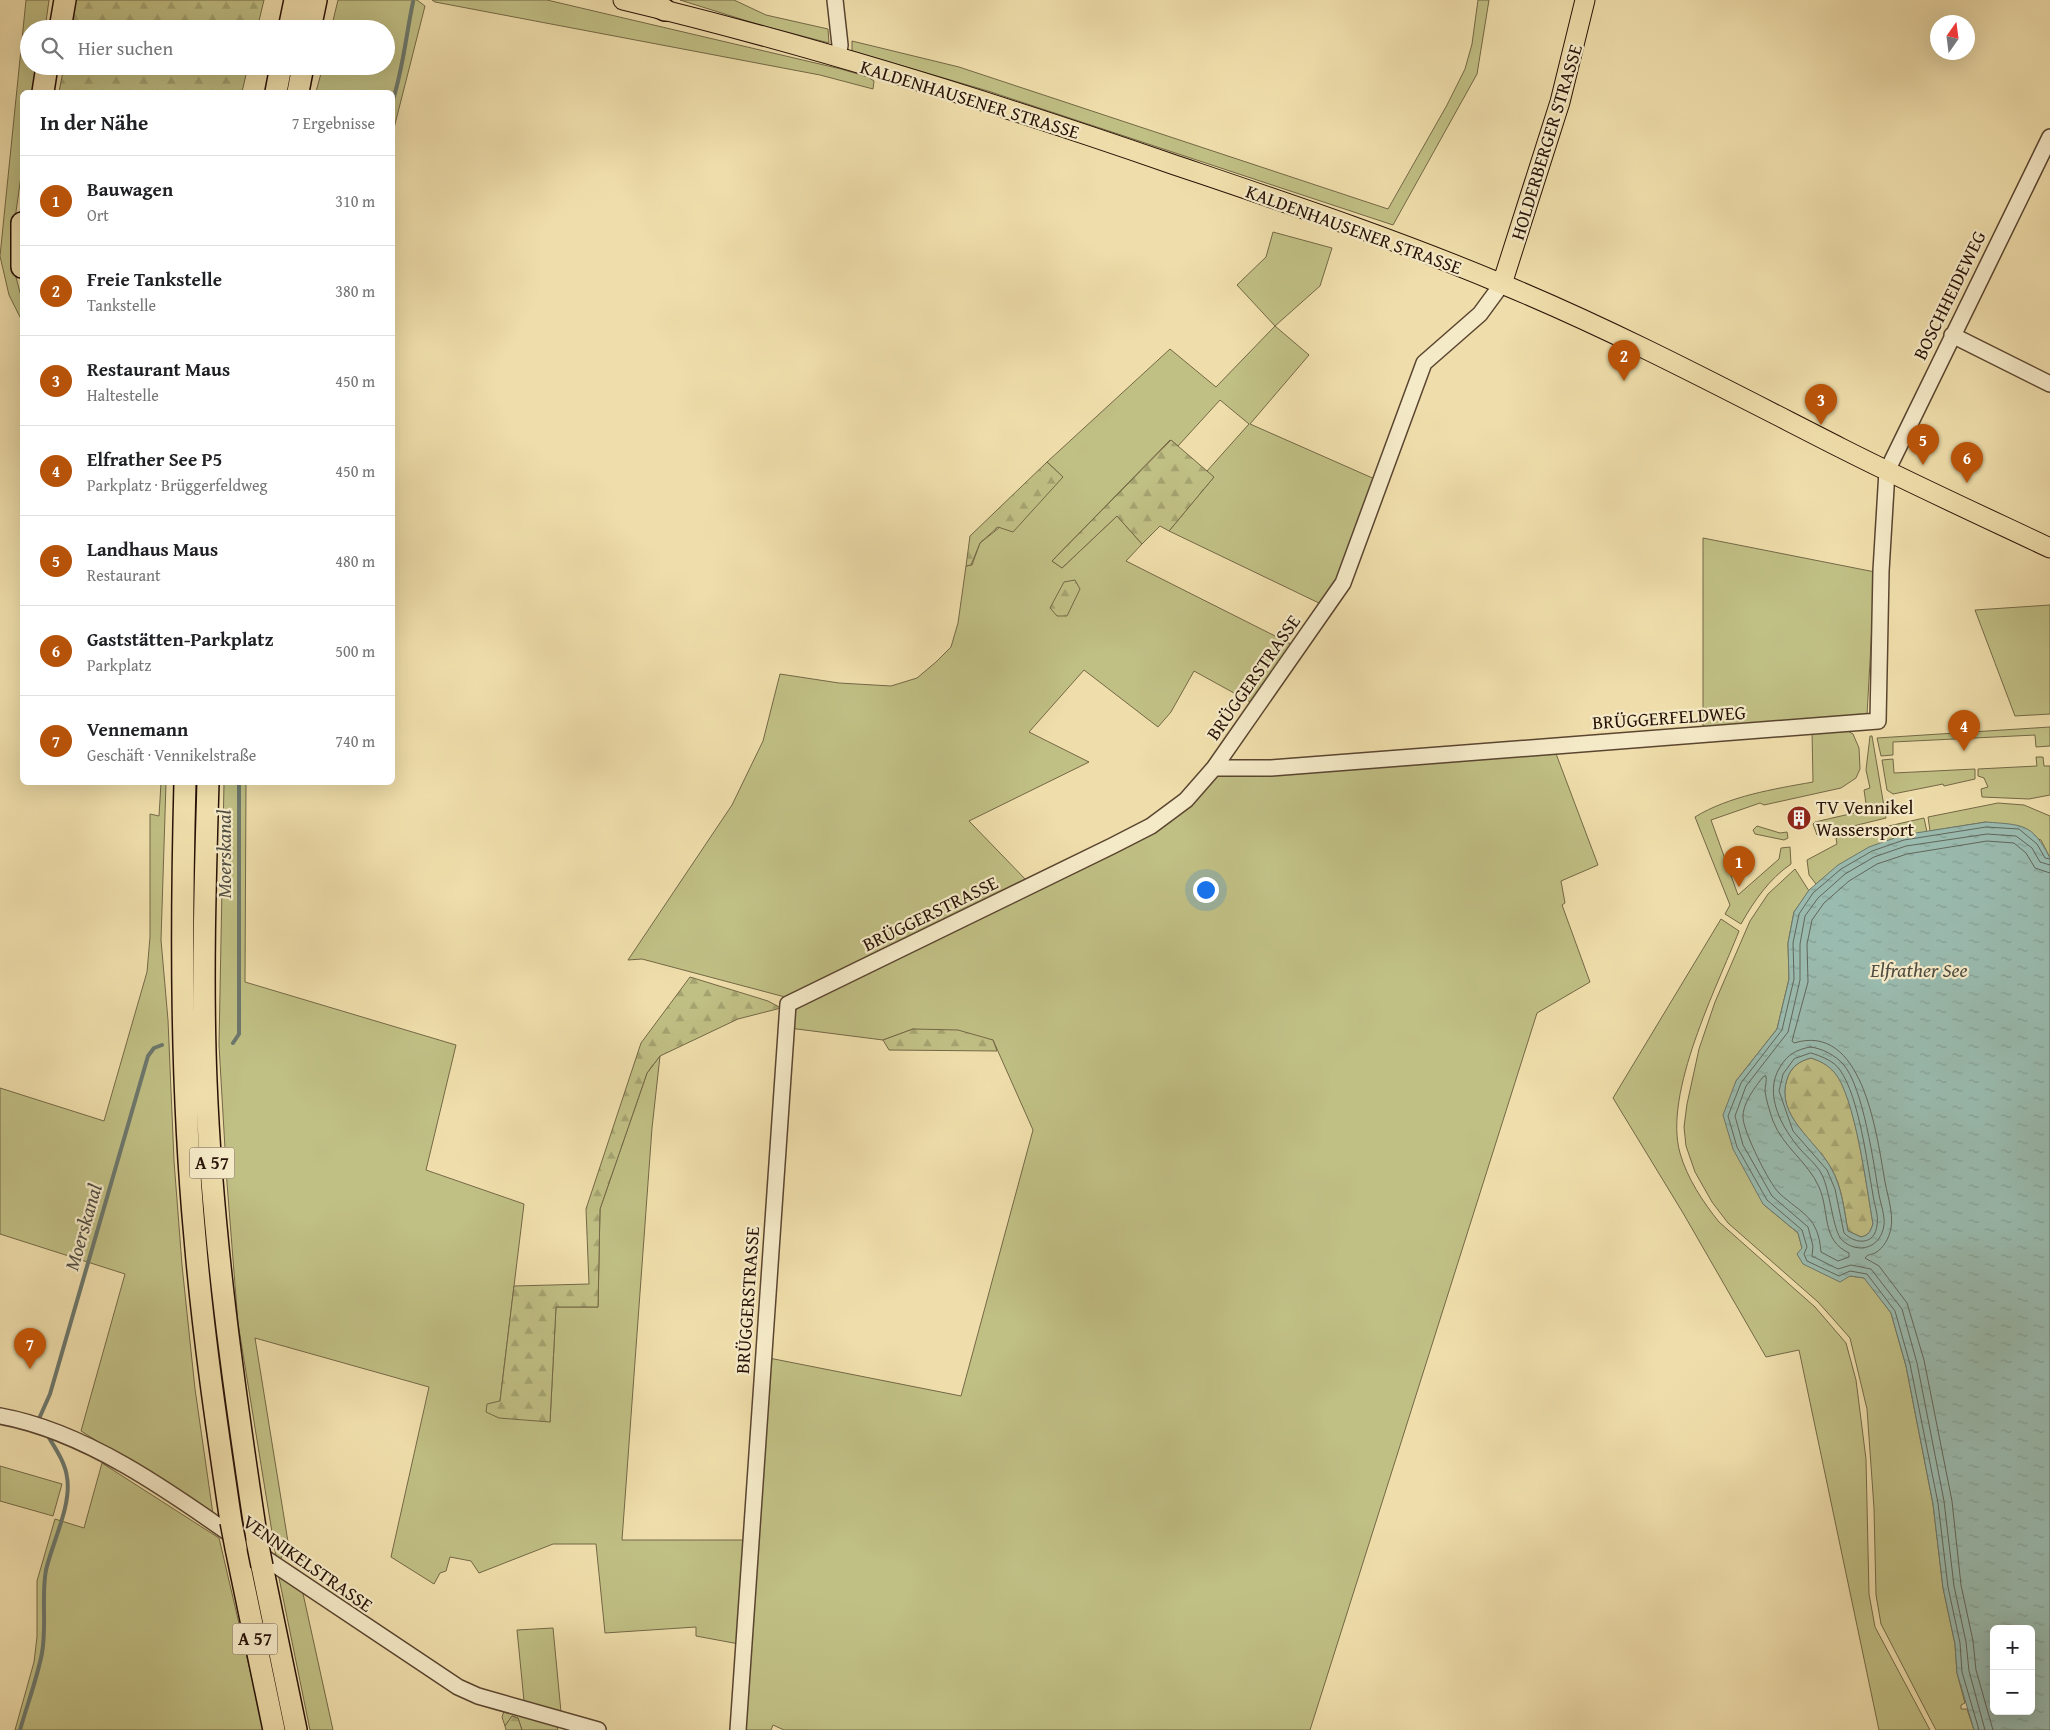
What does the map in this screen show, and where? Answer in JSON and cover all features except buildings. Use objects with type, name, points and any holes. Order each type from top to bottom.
[{"type":"highway","points":[[54,20],[57,0]]},
{"type":"highway","points":[[62,20],[65,0]]},
{"type":"highway","points":[[291,20],[295,0]]},
{"type":"highway","points":[[312,20],[316,0]]},
{"type":"highway","points":[[645,0],[665,10]]},
{"type":"highway","points":[[43,90],[46,75]]},
{"type":"highway","points":[[50,90],[53,75]]},
{"type":"highway","points":[[298,90],[301,75]]},
{"type":"highway","name":"A 57","points":[[185,785],[182,878],[185,1080],[194,1228],[212,1392],[231,1522],[274,1730]]},
{"type":"highway","name":"A 57","points":[[208,785],[205,878],[206,1081],[217,1234],[233,1380],[257,1541],[296,1730]]},
{"type":"main road","name":"KALDENHAUSENER STRASSE","points":[[623,0],[838,58],[1099,139],[1318,214],[1502,284],[1678,364],[1886,471],[2050,548]]},
{"type":"main road","name":"HOLDERBERGER STRASSE","points":[[1502,284],[1560,102],[1585,0]]},
{"type":"street","points":[[834,0],[840,45],[838,58]]},
{"type":"street","name":"BOSCHHEIDEWEG","points":[[1886,471],[2050,137]]},
{"type":"street","name":"BRÜGGERSTRASSE","points":[[738,1730],[788,1004],[1151,826],[1186,800],[1214,768],[1343,583],[1424,363],[1480,314],[1502,284]]},
{"type":"street","points":[[1952,334],[2050,384]]},
{"type":"street","name":"BRÜGGERFELDWEG","points":[[1214,768],[1271,768],[1878,721],[1881,571],[1886,471]]},
{"type":"street","name":"VENNIKELSTRASSE","points":[[0,1416],[33,1424],[69,1438],[144,1476],[329,1603],[458,1687],[478,1696],[598,1730]]},
{"type":"green space","points":[[26,0],[49,0],[46,20],[24,20]]},
{"type":"green space","points":[[74,0],[264,0],[259,20],[71,20]]},
{"type":"green space","points":[[338,0],[417,0],[425,6],[395,124],[395,90],[317,90],[321,75],[395,75],[395,20],[333,20]]},
{"type":"green space","points":[[432,0],[547,0],[841,69],[868,77],[874,81],[873,89],[820,75]]},
{"type":"green space","points":[[680,0],[734,0],[766,15],[828,29],[829,43],[760,25]]},
{"type":"green space","points":[[1478,0],[1489,0],[1477,74],[1393,225],[988,91],[852,51],[852,41],[959,67],[1388,209],[1447,105],[1465,69],[1472,44]]},
{"type":"green space","points":[[20,59],[20,75],[38,75],[35,90],[20,90],[20,183],[14,226],[12,262],[20,292],[20,317],[9,295],[0,256]]},
{"type":"green space","points":[[62,75],[246,75],[242,90],[59,90]]},
{"type":"green space","points":[[1273,232],[1332,248],[1320,286],[1275,326],[1237,285],[1266,257]]},
{"type":"green space","points":[[1275,326],[1309,355],[1250,424],[1377,480],[1341,578],[1321,604],[1169,531],[1213,478],[1207,471],[1249,424],[1220,400],[1178,446],[1170,440],[1052,561],[1062,568],[1117,516],[1142,544],[1126,561],[1293,645],[1254,704],[1194,671],[1171,712],[1158,727],[1084,670],[1029,732],[1089,762],[969,821],[1028,882],[785,997],[642,959],[628,960],[732,805],[763,741],[780,674],[839,683],[891,686],[917,678],[951,647],[958,623],[966,566],[972,565],[980,543],[1063,477],[1047,462],[1170,349],[1216,387]]},
{"type":"green space","points":[[1171,440],[1214,477],[1169,531],[1160,526],[1142,544],[1117,516],[1062,568],[1052,561]]},
{"type":"green space","points":[[1047,462],[1063,477],[1013,532],[998,527],[980,543],[971,565],[966,566],[970,536]]},
{"type":"green space","points":[[1703,538],[1875,572],[1867,715],[1703,728]]},
{"type":"green space","points":[[1075,580],[1080,589],[1067,616],[1057,616],[1050,608],[1064,582]]},
{"type":"green space","points":[[2050,605],[2050,714],[2015,716],[1975,610]]},
{"type":"green space","points":[[1839,726],[1853,734],[1859,748],[1860,769],[1856,778],[1841,788],[1764,805],[1760,803],[1711,820],[1738,895],[1779,859],[1781,848],[1790,847],[1791,864],[1776,876],[1763,891],[1741,924],[1725,914],[1730,905],[1695,817],[1737,799],[1813,782],[1812,730]]},
{"type":"green space","points":[[2050,727],[2050,746],[2036,747],[2035,735],[1893,742],[1893,755],[1881,756],[1877,738]]},
{"type":"green space","points":[[1870,736],[1872,736],[1886,818],[1817,835],[1813,824],[1815,822],[1867,810],[1864,790],[1870,788],[1866,770]]},
{"type":"green space","points":[[1555,751],[1598,865],[1561,881],[1565,903],[1562,905],[1590,982],[1537,1013],[1310,1730],[784,1730],[773,1725],[771,1730],[743,1730],[769,1358],[961,1396],[1033,1130],[993,1040],[913,1029],[883,1040],[789,1028],[794,1011],[811,997],[1153,830],[1215,772]]},
{"type":"green space","points":[[2036,757],[2043,757],[2044,766],[2050,766],[2050,795],[2029,799],[1982,797],[1981,789],[1988,787],[1984,778],[1978,776],[1978,769],[2037,766]]},
{"type":"green space","points":[[1893,759],[1894,773],[1975,769],[1975,779],[1893,794],[1887,790],[1882,760]]},
{"type":"green space","points":[[161,785],[166,785],[161,940],[168,1020],[174,1161],[182,1265],[195,1389],[213,1514],[81,1431],[125,1274],[0,1234],[0,1088],[104,1121],[147,972],[150,937],[150,814],[159,816]]},
{"type":"green space","points":[[224,785],[246,785],[245,982],[456,1045],[426,1170],[524,1204],[500,1401],[550,1422],[556,1307],[598,1307],[600,1209],[647,1073],[660,1056],[652,1128],[622,1540],[746,1540],[739,1644],[696,1636],[696,1627],[605,1633],[596,1544],[553,1544],[479,1573],[471,1561],[450,1557],[446,1571],[440,1573],[434,1584],[391,1557],[429,1387],[255,1338],[289,1548],[277,1563],[238,1323],[219,1045]]},
{"type":"green space","points":[[1998,803],[2024,805],[2050,816],[2050,858],[2041,840],[1986,822],[1930,831],[1928,817]]},
{"type":"green space","points":[[1924,818],[1927,832],[1897,839],[1868,850],[1816,884],[1809,875],[1807,860],[1837,844],[1836,838]]},
{"type":"green space","points":[[1757,826],[1780,833],[1787,832],[1788,838],[1784,840],[1755,834],[1753,830]]},
{"type":"green space","points":[[1795,869],[1809,891],[1794,912],[1788,943],[1789,979],[1777,1029],[1736,1081],[1763,1204],[1798,1233],[1802,1248],[1850,1276],[1865,1278],[1891,1313],[1906,1366],[1933,1504],[1943,1588],[1955,1644],[1957,1673],[1965,1703],[1961,1705],[1961,1709],[1967,1709],[1974,1730],[1936,1730],[1881,1624],[1876,1595],[1874,1508],[1867,1409],[1850,1338],[1818,1302],[1728,1223],[1712,1202],[1695,1172],[1686,1146],[1684,1127],[1687,1104],[1699,1049],[1715,1002],[1750,921],[1768,894]]},
{"type":"green space","points":[[1721,919],[1739,931],[1706,1010],[1685,1071],[1679,1101],[1677,1129],[1680,1153],[1696,1189],[1719,1222],[1815,1307],[1846,1343],[1856,1380],[1866,1459],[1869,1594],[1875,1627],[1930,1730],[1879,1730],[1799,1350],[1766,1357],[1683,1213],[1613,1098]]},
{"type":"green space","points":[[690,977],[768,1001],[781,1008],[738,1019],[660,1056],[647,1073],[600,1209],[598,1307],[556,1307],[550,1422],[499,1418],[486,1412],[487,1404],[500,1401],[514,1286],[589,1284],[586,1209],[641,1043]]},
{"type":"green space","points":[[913,1029],[958,1030],[993,1040],[997,1051],[889,1050],[883,1040]]},
{"type":"green space","points":[[1811,1058],[1830,1067],[1835,1072],[1849,1101],[1864,1167],[1873,1224],[1869,1233],[1861,1237],[1848,1231],[1842,1198],[1835,1175],[1824,1158],[1798,1127],[1787,1105],[1785,1092],[1787,1079],[1791,1071],[1796,1065]]},
{"type":"green space","points":[[102,1463],[219,1538],[264,1730],[15,1730],[34,1662],[37,1637],[37,1581],[55,1519],[84,1528]]},
{"type":"green space","points":[[0,1466],[62,1484],[53,1516],[0,1501]]},
{"type":"green space","points":[[278,1573],[302,1589],[333,1730],[310,1730]]},
{"type":"green space","points":[[553,1628],[561,1712],[524,1701],[517,1630]]},
{"type":"green space","points":[[504,1711],[555,1720],[558,1730],[522,1730],[518,1718],[512,1716],[505,1726],[502,1717]]},
{"type":"green space","points":[[512,1716],[518,1718],[522,1730],[506,1730],[505,1726]]},
{"type":"water","name":"Elfrather See","points":[[1986,822],[2018,825],[2025,828],[2038,838],[2050,858],[2050,1730],[1974,1730],[1957,1673],[1955,1644],[1943,1588],[1933,1504],[1906,1366],[1891,1313],[1864,1278],[1850,1276],[1840,1282],[1803,1264],[1797,1254],[1802,1248],[1798,1233],[1763,1204],[1733,1149],[1723,1115],[1736,1081],[1777,1029],[1789,979],[1788,943],[1794,912],[1809,890],[1838,865],[1869,847],[1903,835]],"holes":[[[1811,1058],[1824,1064],[1834,1072],[1848,1101],[1864,1167],[1873,1224],[1869,1233],[1861,1237],[1848,1231],[1835,1175],[1799,1127],[1787,1105],[1785,1092],[1787,1079],[1796,1065]]]},
{"type":"waterway","name":"Moerskanal","points":[[395,94],[413,2]]},
{"type":"waterway","name":"Moerskanal","points":[[233,1043],[239,1034],[239,785]]},
{"type":"waterway","name":"Moerskanal","points":[[38,1421],[50,1394],[148,1056],[154,1048],[162,1045]]},
{"type":"waterway","name":"Moerskanal","points":[[20,1730],[42,1653],[46,1570],[67,1500],[68,1488],[64,1466],[48,1436]]},
{"type":"place","name":"Freie Tankstelle","points":[[1624,381]]},
{"type":"place","name":"Restaurant Maus","points":[[1821,425]]},
{"type":"place","name":"Landhaus Maus","points":[[1923,465]]},
{"type":"place","name":"Gaststätten-Parkplatz","points":[[1967,483]]},
{"type":"place","name":"Elfrather See P5","points":[[1964,751]]},
{"type":"place","name":"TV Vennikel Wassersport","points":[[1799,818]]},
{"type":"place","name":"Bauwagen","points":[[1739,887]]},
{"type":"place","name":"Vennemann","points":[[30,1369]]}]
